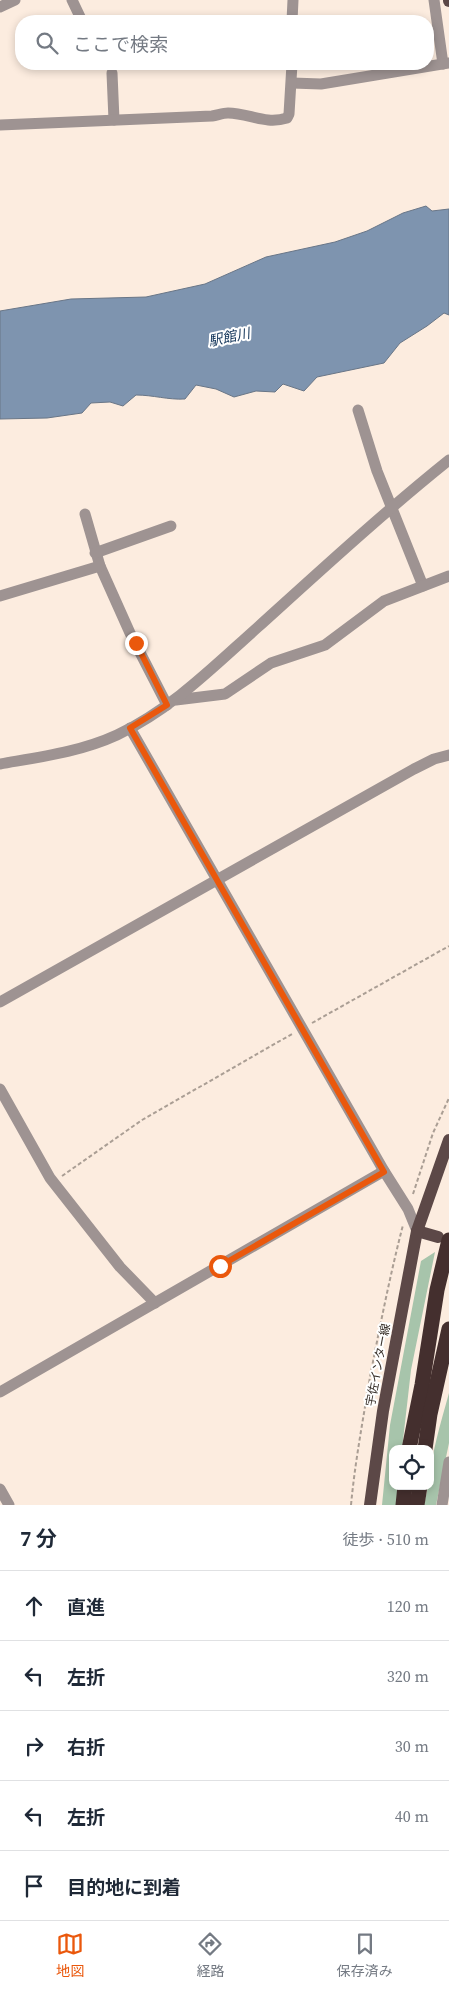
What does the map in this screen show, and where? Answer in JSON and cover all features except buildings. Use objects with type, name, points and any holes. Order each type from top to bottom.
[{"type":"highway","points":[[409,1445],[422,1385],[444,1239]]},
{"type":"highway","points":[[426,1445],[430,1414],[449,1329]]},
{"type":"highway","points":[[404,1505],[405,1490]]},
{"type":"highway","points":[[417,1505],[419,1490]]},
{"type":"main road","name":"宇佐インター線","points":[[370,1505],[383,1411],[417,1231],[449,1140]]},
{"type":"main road","points":[[417,1231],[444,1239]]},
{"type":"street","points":[[0,7],[15,0]]},
{"type":"street","points":[[72,0],[79,15]]},
{"type":"street","points":[[292,15],[293,0]]},
{"type":"street","points":[[434,0],[446,64]]},
{"type":"street","points":[[0,125],[212,116],[229,113],[261,120],[279,121],[287,118],[289,114],[292,70]]},
{"type":"street","points":[[292,83],[321,84],[408,70]]},
{"type":"street","points":[[112,73],[114,120]]},
{"type":"street","points":[[358,410],[370,450],[423,586]]},
{"type":"street","points":[[0,764],[81,748],[105,740],[130,728],[171,702],[392,506],[449,460]]},
{"type":"street","points":[[84,514],[95,553],[130,634],[171,702]]},
{"type":"street","points":[[95,553],[171,526]]},
{"type":"street","points":[[0,596],[100,566]]},
{"type":"street","points":[[171,702],[225,694],[271,663],[317,649],[333,640],[384,601],[449,576]]},
{"type":"street","points":[[130,728],[384,1172],[408,1209],[417,1231]]},
{"type":"street","points":[[0,1002],[414,769],[434,759],[449,755]]},
{"type":"street","points":[[0,1089],[53,1182],[120,1267],[155,1303]]},
{"type":"street","points":[[0,1392],[384,1172]]},
{"type":"street","points":[[442,1505],[448,1469]]},
{"type":"street","points":[[0,1489],[9,1505]]},
{"type":"path","points":[[53,1182],[142,1120],[449,946]]},
{"type":"path","points":[[351,1505],[364,1409],[389,1278],[408,1209],[434,1134],[449,1098]]},
{"type":"green space","points":[[435,1252],[411,1370],[402,1445],[389,1445],[389,1490],[398,1490],[397,1505],[382,1505],[390,1425],[421,1261]]},
{"type":"green space","points":[[449,1393],[449,1443],[436,1505],[424,1505],[427,1490],[434,1490],[434,1451]]},
{"type":"water","name":"駅館川","points":[[426,206],[432,211],[449,209],[449,315],[444,313],[400,343],[384,363],[317,377],[304,391],[283,384],[275,392],[256,391],[234,397],[216,389],[196,385],[185,399],[136,395],[123,406],[110,402],[91,403],[82,413],[47,418],[0,419],[0,311],[71,299],[146,297],[205,284],[266,257],[335,242],[367,231],[403,213]]},
{"type":"route","points":[[136,643],[167,705],[130,728],[384,1172],[220,1266]]}]
